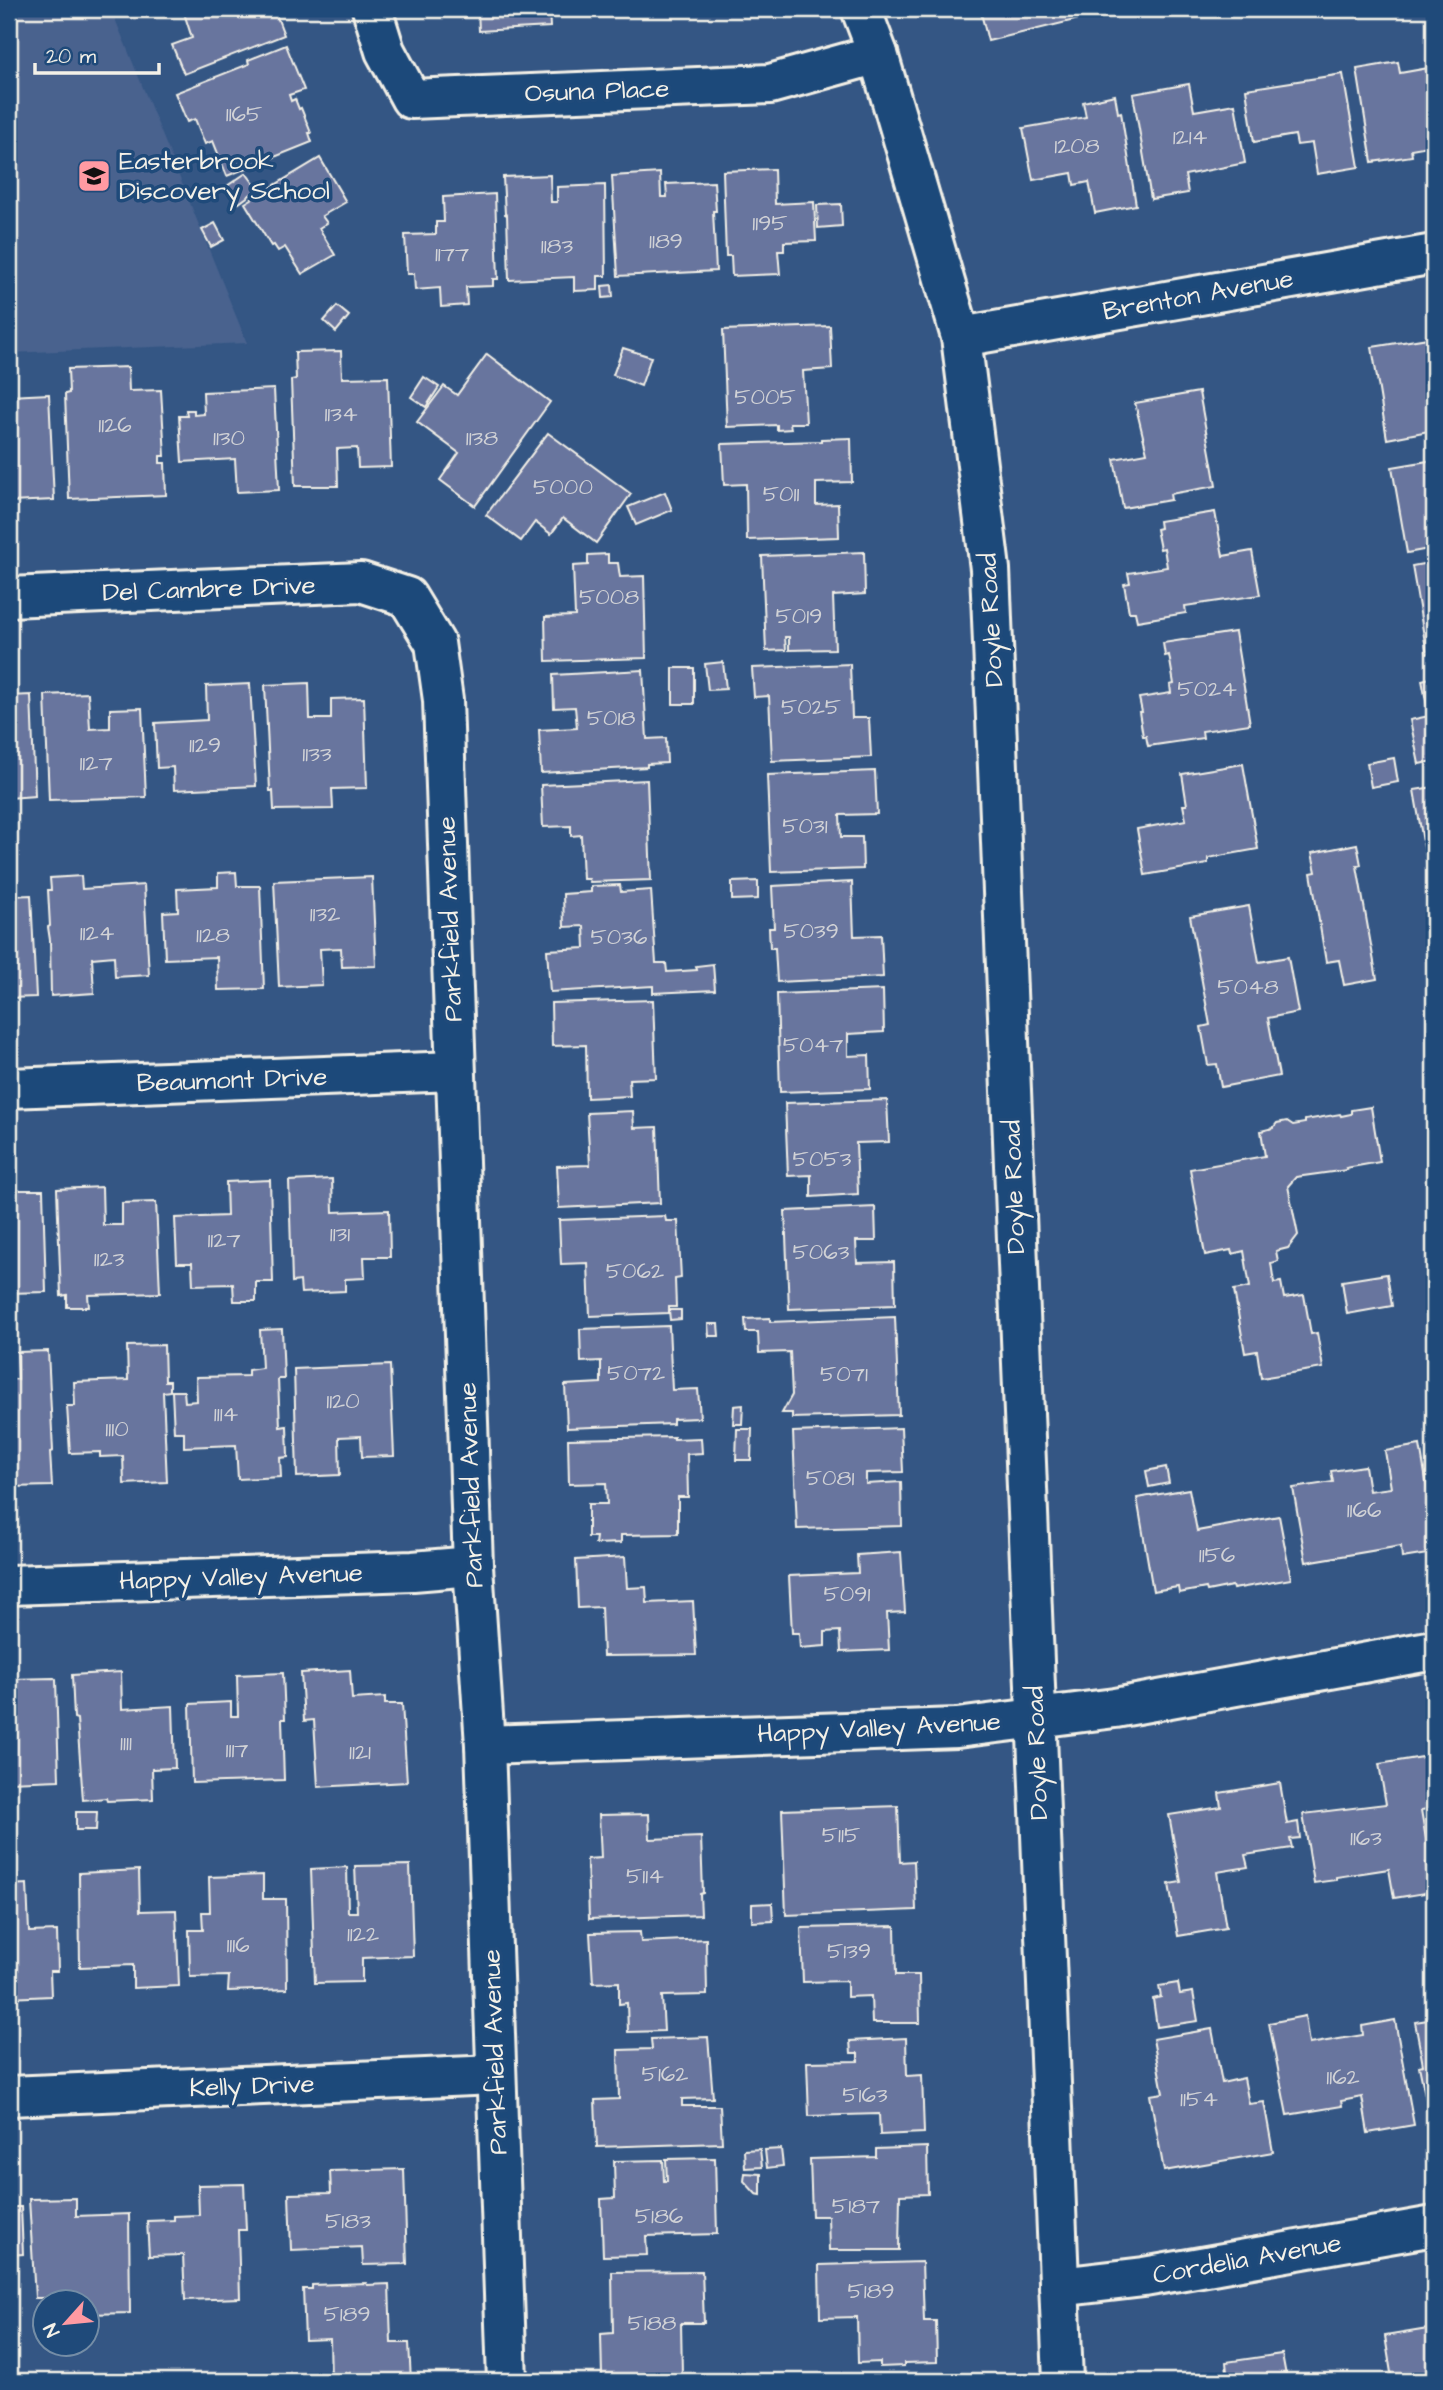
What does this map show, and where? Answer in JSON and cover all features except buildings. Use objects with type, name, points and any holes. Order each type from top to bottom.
[{"type":"street","name":"Osuna Place","points":[[372,9],[384,51],[411,99],[770,84],[878,54]]},
{"type":"street","name":"Doyle Road","points":[[862,9],[878,54],[961,337],[990,569],[1063,2381]]},
{"type":"street","name":"Brenton Avenue","points":[[961,337],[1434,254]]},
{"type":"street","name":"Del Cambre Drive","points":[[9,597],[361,582],[407,597]]},
{"type":"street","name":"Parkfield Avenue","points":[[407,597],[435,643],[443,701],[473,1566],[485,1745],[508,2381]]},
{"type":"street","name":"Beaumont Drive","points":[[9,1088],[455,1071]]},
{"type":"street","name":"Happy Valley Avenue","points":[[9,1585],[413,1571],[473,1566]]},
{"type":"street","name":"Happy Valley Avenue","points":[[485,1745],[957,1728],[1115,1707],[1434,1650]]},
{"type":"street","name":"Kelly Drive","points":[[9,2096],[495,2075]]},
{"type":"street","name":"Cordelia Avenue","points":[[1059,2287],[1144,2277],[1434,2227]]},
{"type":"shaded area","name":"Easterbrook Discovery School","points":[[9,9],[111,9],[247,343],[9,353]]},
{"type":"place","name":"Easterbrook Discovery School","points":[[94,176]]}]
